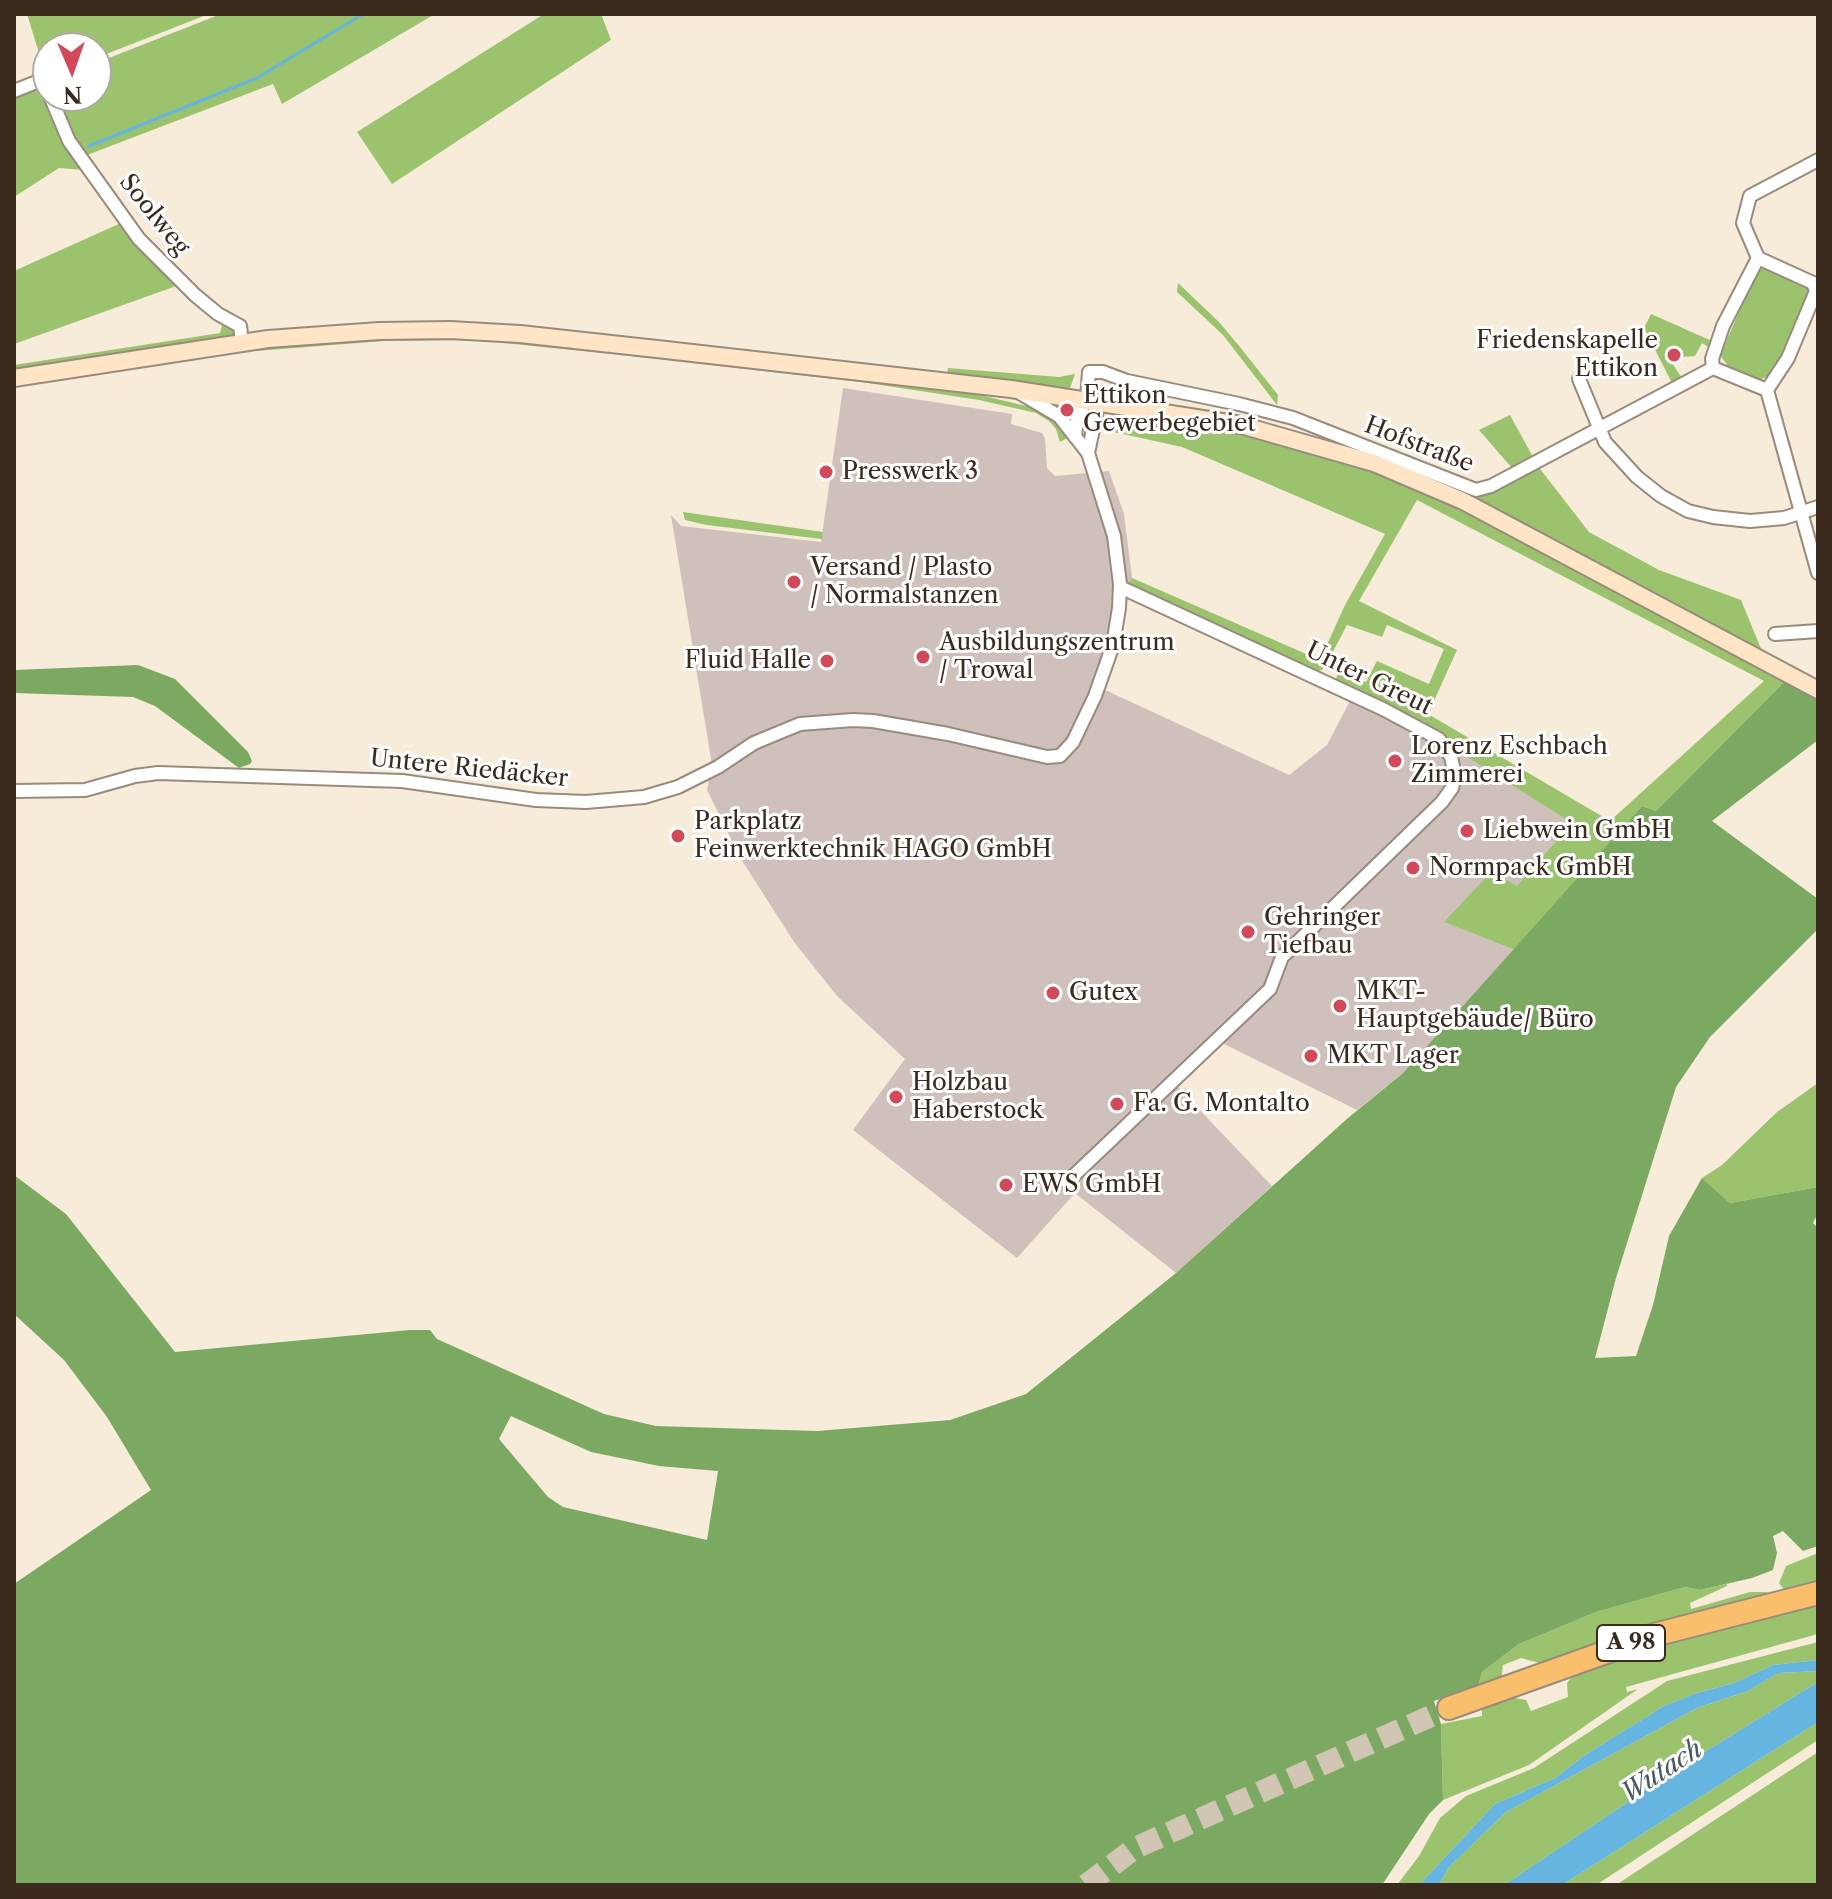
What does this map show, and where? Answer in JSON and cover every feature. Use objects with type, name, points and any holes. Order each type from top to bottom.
[{"type":"highway","name":"A 98","points":[[1449,1708],[1654,1635],[1818,1593]]},
{"type":"main road","points":[[14,378],[242,342],[323,333],[450,330],[520,334],[1011,389],[1241,425],[1381,465],[1503,520],[1818,690]]},
{"type":"street","name":"Soolweg","points":[[57,112],[69,141],[139,239],[195,295],[218,314],[240,326],[242,342]]},
{"type":"street","points":[[1818,160],[1750,196],[1743,223],[1758,258],[1813,283],[1816,291],[1788,358],[1767,390],[1818,573]]},
{"type":"street","points":[[1758,258],[1723,326],[1712,359],[1713,368],[1767,390]]},
{"type":"street","name":"Hofstraße","points":[[1093,400],[1089,372],[1103,372],[1127,381],[1293,418],[1474,490],[1491,486],[1713,368]]},
{"type":"street","points":[[1579,379],[1605,442],[1637,477],[1661,496],[1688,511],[1737,520],[1769,520],[1818,507]]},
{"type":"street","name":"Untere Riedäcker","points":[[14,791],[85,790],[158,773],[402,781],[536,800],[600,801],[644,797],[678,787],[718,767],[754,743],[800,724],[853,720],[948,734],[1052,758],[1060,756],[1073,742],[1095,696],[1113,645],[1120,587],[1114,536],[1088,453],[1059,416],[1011,389]]},
{"type":"street","points":[[1075,437],[1077,418],[1093,400]]},
{"type":"street","name":"Untere Riedäcker","points":[[1088,453],[1093,400]]},
{"type":"street","name":"Unter Greut","points":[[1067,1182],[1270,989],[1282,957],[1442,802],[1452,788],[1455,776],[1451,757],[1439,739],[1383,709],[1120,587]]},
{"type":"street","points":[[1775,634],[1818,631]]},
{"type":"shaded area","points":[[843,388],[1012,414],[1011,424],[1042,433],[1047,468],[1055,476],[1109,471],[1124,514],[1132,578],[1122,628],[1103,689],[1289,775],[1327,745],[1352,697],[1463,753],[1572,823],[1517,887],[1445,922],[1515,950],[1402,1074],[1357,1110],[1222,1043],[1177,1086],[1272,1186],[1176,1273],[1075,1193],[1017,1258],[853,1130],[905,1059],[837,996],[794,942],[741,859],[707,790],[712,765],[671,515],[681,526],[821,542]]},
{"type":"green space","points":[[27,14],[209,14],[112,52],[112,32],[33,32]]},
{"type":"green space","points":[[221,14],[435,14],[282,104],[273,84],[87,155],[74,138],[62,112],[112,112],[112,57]]},
{"type":"green space","points":[[544,14],[601,14],[611,40],[392,184],[357,132]]},
{"type":"green space","points":[[32,89],[32,112],[55,112],[84,170],[59,168],[14,197],[14,95]]},
{"type":"green space","points":[[121,223],[179,285],[14,344],[14,271]]},
{"type":"green space","points":[[1760,265],[1813,289],[1785,353],[1772,374],[1760,380],[1731,370],[1720,355]]},
{"type":"green space","points":[[1178,283],[1240,347],[1278,395],[1277,405],[1223,335],[1177,292]]},
{"type":"green space","points":[[1651,314],[1712,341],[1710,348],[1702,343],[1695,356],[1681,357],[1677,350],[1669,350],[1668,357],[1682,378],[1672,383],[1644,328]]},
{"type":"green space","points":[[223,322],[234,327],[235,337],[14,371],[14,365],[220,333]]},
{"type":"green space","points":[[475,336],[963,391],[1039,409],[1051,416],[1067,438],[1060,442],[1056,429],[1036,413],[979,400],[861,382],[613,354],[474,340],[384,341],[256,351],[252,347],[305,340]]},
{"type":"green space","points":[[948,368],[1059,377],[1075,374],[1070,388],[947,375]]},
{"type":"green space","points":[[1117,413],[1210,426],[1304,447],[1424,488],[1787,679],[1656,811],[1642,806],[1515,950],[1444,922],[1492,871],[1517,886],[1572,823],[1453,748],[1448,740],[1338,683],[1336,679],[1339,671],[1366,682],[1377,661],[1429,684],[1444,649],[1387,625],[1382,637],[1347,625],[1327,663],[1317,671],[1136,591],[1128,584],[1132,578],[1320,660],[1345,605],[1385,534],[1182,447],[1100,429],[1105,419]],"holes":[[[1417,500],[1764,681],[1610,821],[1428,714],[1457,650],[1359,601]]]},
{"type":"green space","points":[[1510,415],[1533,457],[1512,468],[1479,430]]},
{"type":"green space","points":[[1537,465],[1589,532],[1659,570],[1741,600],[1762,651],[1472,498],[1475,493]]},
{"type":"green space","points":[[683,512],[823,532],[822,539],[707,525],[685,520]]},
{"type":"green space","points":[[138,665],[175,679],[248,752],[252,761],[250,764],[239,768],[155,706],[133,697],[14,693],[14,670]]},
{"type":"green space","points":[[1787,679],[1818,697],[1818,740],[1712,821],[1818,899],[1818,929],[1710,1037],[1676,1087],[1616,1278],[1595,1358],[1636,1356],[1653,1305],[1669,1236],[1702,1178],[1730,1203],[1818,1187],[1818,1213],[1813,1223],[1818,1228],[1818,1546],[1803,1551],[1783,1531],[1773,1536],[1777,1553],[1773,1570],[1700,1590],[1685,1587],[1596,1612],[1519,1644],[1482,1672],[1478,1687],[1434,1701],[1441,1724],[1443,1800],[1429,1814],[1382,1885],[14,1885],[14,1584],[151,1490],[107,1417],[64,1360],[14,1314],[14,1175],[66,1214],[175,1352],[430,1330],[437,1339],[604,1414],[656,1426],[817,1431],[950,1420],[1026,1394],[1176,1273],[1348,1118],[1402,1074],[1642,806],[1656,811]],"holes":[[[511,1416],[591,1452],[659,1466],[718,1471],[707,1540],[563,1507],[548,1497],[499,1439]]]},
{"type":"green space","points":[[1818,1083],[1818,1187],[1730,1203],[1702,1178],[1722,1165],[1777,1112]]},
{"type":"green space","points":[[1818,1553],[1818,1583],[1784,1590],[1779,1583],[1786,1566]]},
{"type":"green space","points":[[1727,1584],[1690,1603],[1691,1609],[1750,1592],[1767,1592],[1769,1596],[1551,1666],[1521,1658],[1503,1665],[1501,1681],[1478,1687],[1482,1672],[1519,1644],[1596,1612],[1685,1587],[1700,1590]]},
{"type":"green space","points":[[1818,1603],[1818,1634],[1626,1687],[1627,1692],[1638,1689],[1529,1765],[1443,1800],[1441,1724],[1482,1716],[1482,1709],[1515,1698],[1526,1700],[1531,1711],[1568,1697],[1567,1683],[1576,1672],[1658,1644]]},
{"type":"green space","points":[[1818,1642],[1818,1660],[1773,1665],[1734,1683],[1664,1706],[1585,1755],[1555,1778],[1495,1804],[1419,1885],[1397,1885],[1419,1856],[1440,1818],[1466,1796],[1534,1768],[1667,1681]]},
{"type":"green space","points":[[1818,1671],[1818,1682],[1682,1766],[1504,1885],[1439,1885],[1449,1867],[1506,1812],[1697,1708],[1748,1691],[1778,1673]]},
{"type":"green space","points":[[1818,1722],[1818,1740],[1596,1885],[1562,1885]]},
{"type":"green space","points":[[1818,1752],[1818,1885],[1616,1885]]},
{"type":"water","points":[[1818,1660],[1818,1671],[1778,1673],[1748,1691],[1697,1708],[1506,1812],[1449,1867],[1439,1885],[1419,1885],[1495,1804],[1555,1778],[1585,1755],[1664,1706],[1734,1683],[1773,1665]]},
{"type":"water","points":[[1818,1682],[1818,1722],[1562,1885],[1504,1885],[1682,1766]]},
{"type":"waterway","points":[[89,146],[257,78],[363,14]]},
{"type":"tunnel","points":[[1086,1885],[1135,1848],[1449,1708]]},
{"type":"place","name":"Friedenskapelle Ettikon","points":[[1674,355]]},
{"type":"place","name":"Ettikon Gewerbegebiet","points":[[1067,410]]},
{"type":"place","name":"Presswerk 3","points":[[826,472]]},
{"type":"place","name":"Versand / Plasto / Normalstanzen","points":[[794,582]]},
{"type":"place","name":"Ausbildungszentrum / Trowal","points":[[923,657]]},
{"type":"place","name":"Fluid Halle","points":[[827,661]]},
{"type":"place","name":"Lorenz Eschbach Zimmerei","points":[[1395,761]]},
{"type":"place","name":"Liebwein GmbH","points":[[1467,831]]},
{"type":"place","name":"Parkplatz Feinwerktechnik HAGO GmbH","points":[[678,836]]},
{"type":"place","name":"Normpack GmbH","points":[[1413,868]]},
{"type":"place","name":"Gehringer Tiefbau","points":[[1248,932]]},
{"type":"place","name":"Gutex","points":[[1053,993]]},
{"type":"place","name":"MKT- Hauptgebäude/ Büro","points":[[1340,1006]]},
{"type":"place","name":"MKT Lager","points":[[1311,1056]]},
{"type":"place","name":"Holzbau Haberstock","points":[[896,1097]]},
{"type":"place","name":"Fa. G. Montalto","points":[[1117,1104]]},
{"type":"place","name":"EWS GmbH","points":[[1006,1185]]},
{"type":"water label","name":"Wutach","points":[[1662,1772]]}]
